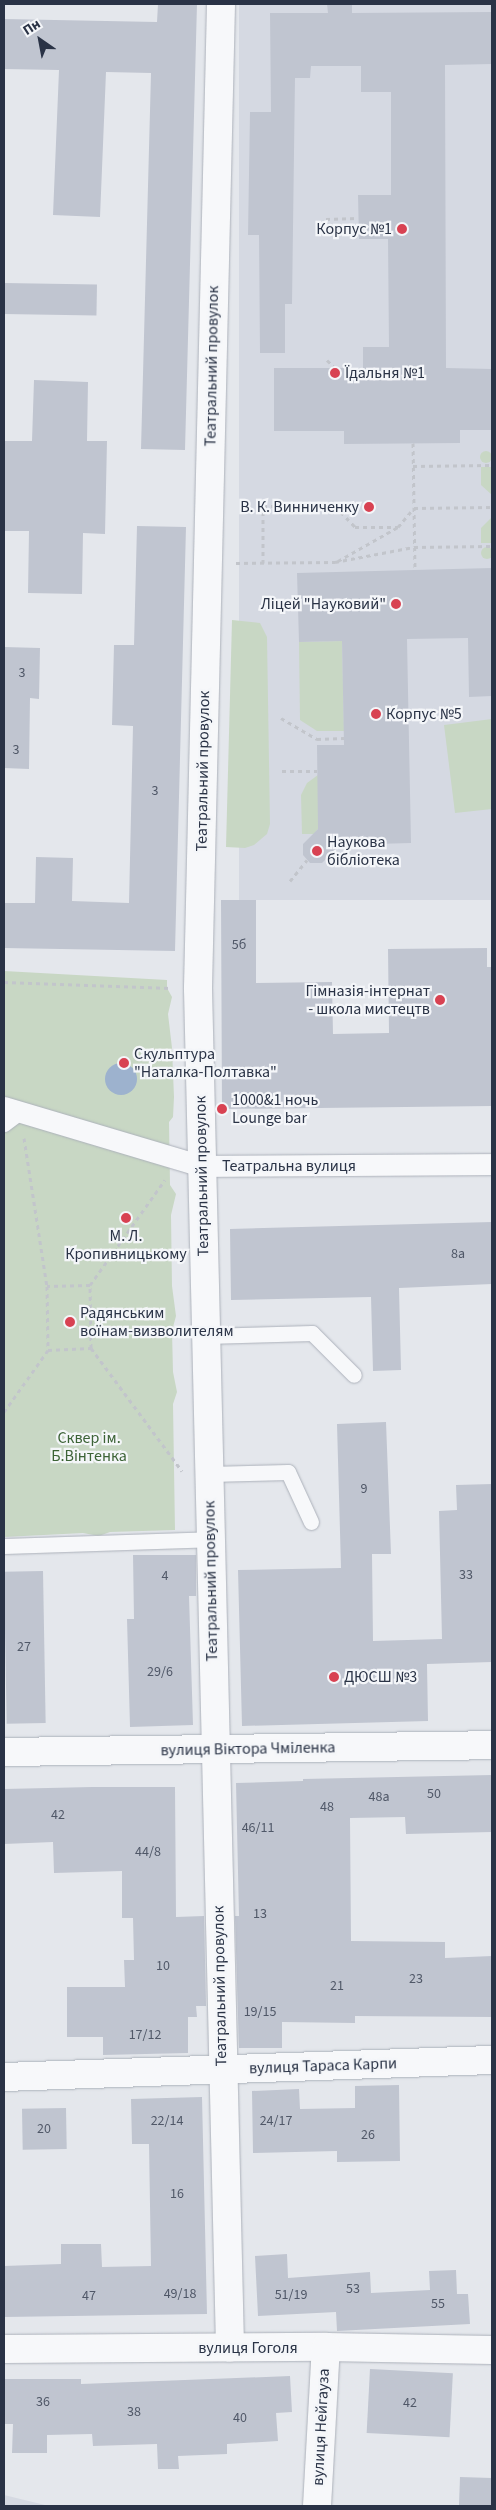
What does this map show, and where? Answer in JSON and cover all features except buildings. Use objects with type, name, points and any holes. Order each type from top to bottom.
[{"type":"street","name":"Театральний провулок","points":[[220,4],[198,989],[191,1163],[206,1336],[214,1750],[230,2348]]},
{"type":"street","name":"Театральна вулиця","points":[[9,1114],[191,1163],[492,1164]]},
{"type":"street","name":"вулиця Віктора Чміленка","points":[[4,1752],[492,1745]]},
{"type":"street","name":"вулиця Тараса Карпи","points":[[4,2077],[492,2060]]},
{"type":"street","name":"вулиця Гоголя","points":[[4,2348],[326,2347],[492,2350]]},
{"type":"street","name":"вулиця Нейгауза","points":[[317,2506],[326,2347]]},
{"type":"lane","points":[[206,1336],[312,1333],[354,1375]]},
{"type":"lane","points":[[208,1474],[288,1472],[312,1522]]},
{"type":"lane","points":[[4,1546],[210,1539]]},
{"type":"path","points":[[326,219],[358,218]]},
{"type":"path","points":[[327,360],[335,368]]},
{"type":"path","points":[[413,444],[415,570]]},
{"type":"path","points":[[413,466],[492,465]]},
{"type":"path","points":[[263,563],[263,506],[335,506],[355,527],[398,526]]},
{"type":"path","points":[[335,562],[398,526],[414,508],[492,507]]},
{"type":"path","points":[[208,564],[335,562],[414,547],[492,546]]},
{"type":"path","points":[[281,718],[317,739],[344,738]]},
{"type":"path","points":[[282,771],[317,770]]},
{"type":"path","points":[[290,881],[307,860]]},
{"type":"path","points":[[4,982],[198,989]]},
{"type":"path","points":[[4,1412],[48,1350],[47,1286],[9,1114]]},
{"type":"path","points":[[191,1163],[90,1285],[91,1348],[209,1508]]},
{"type":"path","points":[[47,1286],[90,1285]]},
{"type":"path","points":[[48,1350],[91,1348]]},
{"type":"shaded area","points":[[239,4],[492,4],[492,900],[239,900]]},
{"type":"shaded area","points":[[4,2495],[45,2505],[45,2506],[4,2506]]},
{"type":"green space","points":[[484,451],[488,451],[492,457],[488,463],[484,463],[480,459],[480,455]]},
{"type":"green space","points":[[481,467],[492,467],[492,495],[481,485]]},
{"type":"green space","points":[[491,518],[492,543],[481,543],[481,528]]},
{"type":"green space","points":[[487,547],[493,553],[487,559],[481,553]]},
{"type":"green space","points":[[232,620],[260,623],[267,637],[270,824],[267,834],[254,845],[245,848],[226,847]]},
{"type":"green space","points":[[342,641],[344,731],[317,731],[300,720],[299,642]]},
{"type":"green space","points":[[492,719],[492,809],[455,813],[444,725]]},
{"type":"green space","points":[[318,775],[318,829],[314,834],[302,834],[301,795],[307,783]]},
{"type":"green space","name":"Сквер ім. Б.Вінтенка","points":[[4,971],[167,980],[167,988],[172,997],[168,1014],[172,1048],[174,1097],[173,1117],[169,1122],[170,1185],[176,1194],[171,1215],[172,1286],[176,1316],[172,1331],[173,1372],[177,1392],[173,1404],[175,1530],[110,1532],[99,1536],[83,1533],[4,1537]]},
{"type":"water","points":[[121,1063],[133,1067],[137,1079],[133,1091],[121,1095],[109,1091],[105,1079],[109,1067]]},
{"type":"place","name":"Корпус №1","points":[[402,229]]},
{"type":"place","name":"Їдальня №1","points":[[335,373]]},
{"type":"place","name":"В. К. Винниченку","points":[[369,507]]},
{"type":"place","name":"Ліцей \"Науковий\"","points":[[396,604]]},
{"type":"place","name":"Корпус №5","points":[[376,714]]},
{"type":"place","name":"Наукова бібліотека","points":[[317,851]]},
{"type":"place","name":"Гімназія-інтернат - школа мистецтв","points":[[440,1000]]},
{"type":"place","name":"Скульптура \"Наталка-Полтавка\"","points":[[124,1063]]},
{"type":"place","name":"1000&1 ночь Lounge bar","points":[[222,1109]]},
{"type":"place","name":"М. Л. Кропивницькому","points":[[126,1218]]},
{"type":"place","name":"Радянським воїнам-визволителям","points":[[70,1322]]},
{"type":"place","name":"ДЮСШ №3","points":[[334,1677]]}]
